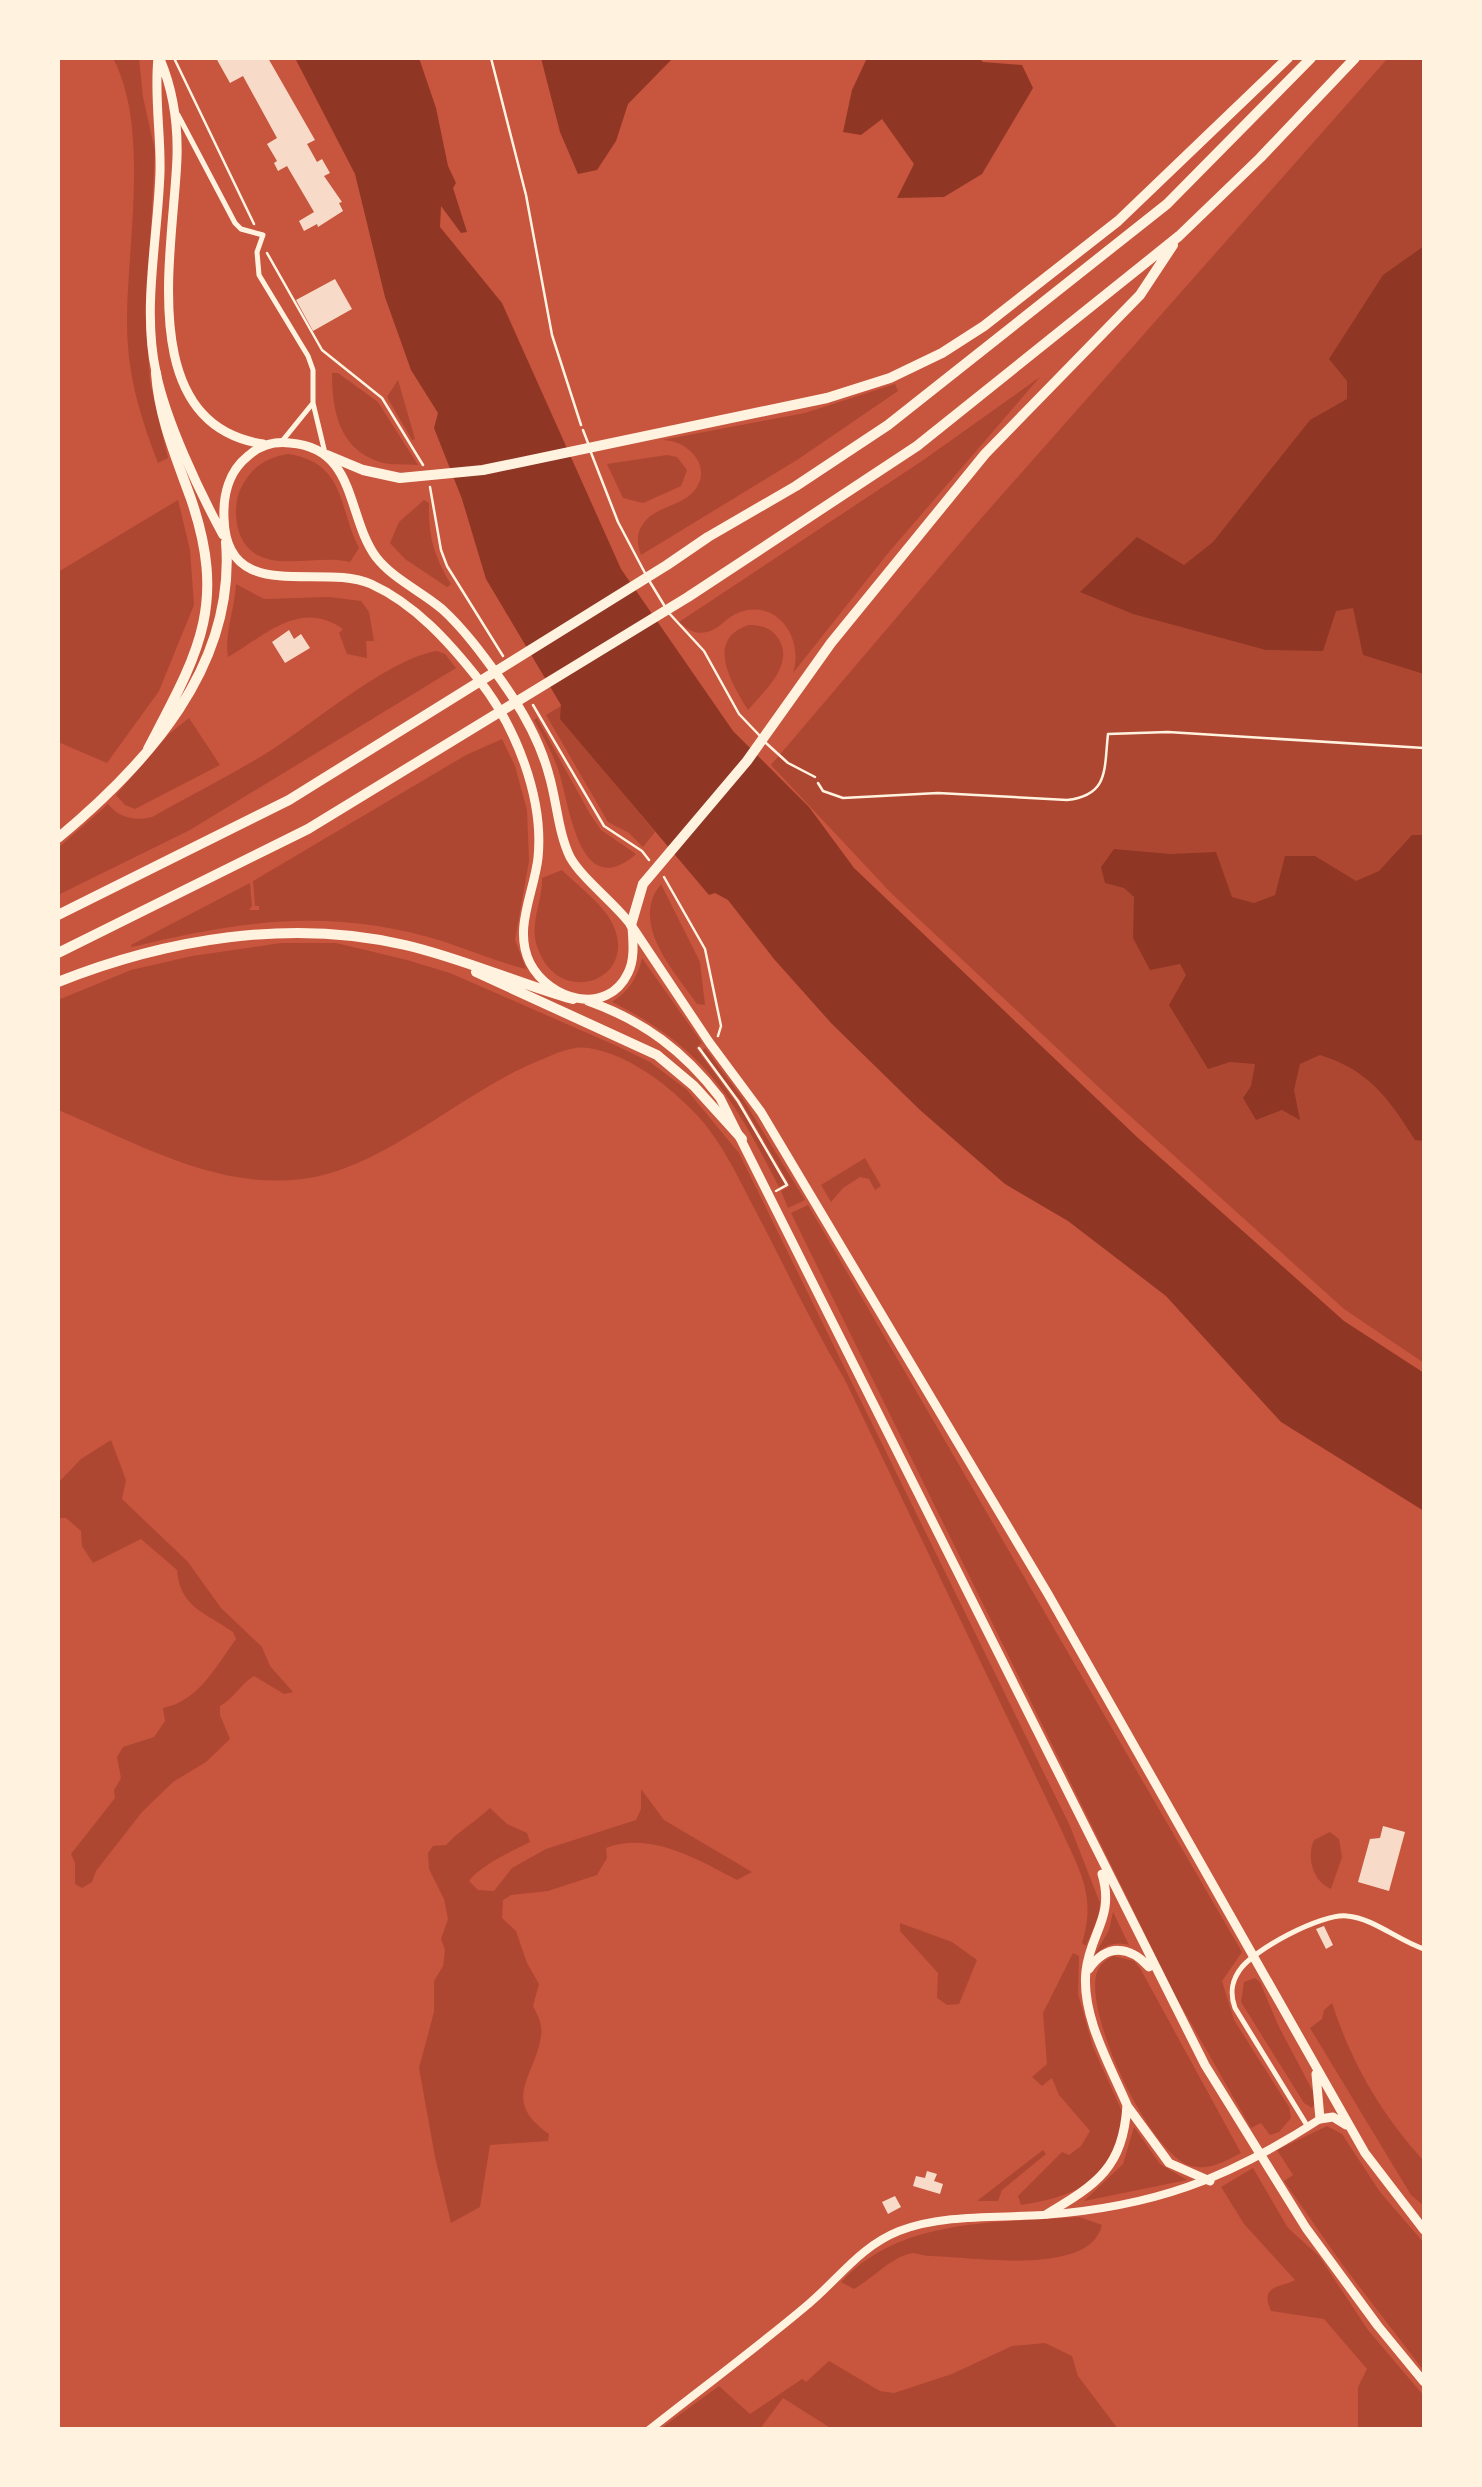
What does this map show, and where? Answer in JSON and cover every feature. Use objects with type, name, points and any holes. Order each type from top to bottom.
[{"type":"highway","points":[[158,58],[170,82],[174,108],[177,158],[169,308],[177,368],[186,390],[209,420],[232,436],[266,445]]},
{"type":"highway","points":[[148,748],[199,646],[209,588],[205,544],[158,405],[152,324],[160,160],[155,85],[158,58]]},
{"type":"highway","points":[[58,838],[89,812],[178,713],[215,639],[226,592],[226,489],[240,463],[266,445],[302,444],[363,470],[400,478],[483,470],[855,391],[890,378],[984,326],[1118,221],[1288,58]]},
{"type":"highway","points":[[58,915],[289,800],[888,425],[1167,204],[1311,58]]},
{"type":"highway","points":[[58,953],[308,829],[688,597],[916,446],[1178,236],[1260,158],[1355,58]]},
{"type":"highway","points":[[58,982],[91,968],[162,950],[289,932],[370,938],[444,956],[579,999],[612,991],[626,976],[640,890],[651,873],[697,824],[832,643],[985,454],[1140,295],[1178,236]]},
{"type":"highway","points":[[156,373],[203,500],[225,540],[243,562],[282,579],[342,576],[389,593],[436,630],[483,685],[518,752],[534,801],[538,849],[523,926],[526,952],[537,974],[547,984],[638,1023],[673,1045],[720,1098],[1162,1984],[1264,2164],[1343,2280],[1424,2382]]},
{"type":"highway","points":[[326,454],[352,495],[364,536],[376,558],[446,613],[502,681],[541,750],[569,854],[632,926],[709,1042],[757,1105],[1048,1594],[1352,2130],[1376,2170],[1424,2230]]},
{"type":"highway","points":[[444,956],[656,1054],[694,1086],[742,1138]]},
{"type":"highway","points":[[1091,1841],[1104,1882],[1106,1910],[1085,1975],[1089,2011],[1127,2105],[1169,2162],[1210,2180]]},
{"type":"highway","points":[[1085,1975],[1104,1953],[1126,1949],[1146,1963],[1162,1984]]},
{"type":"highway","points":[[1316,2069],[1320,2118],[1333,2117],[1352,2130]]},
{"type":"highway","points":[[1048,2214],[1086,2191],[1106,2173],[1119,2149],[1127,2105]]},
{"type":"street","points":[[174,108],[227,212],[241,229],[263,234],[257,252],[259,275],[308,356],[313,370],[312,403],[326,454]]},
{"type":"street","points":[[281,442],[312,403]]},
{"type":"street","points":[[1308,2126],[1232,1999],[1238,1973],[1253,1956],[1321,1920],[1341,1916],[1356,1918],[1424,1949]]},
{"type":"street","points":[[650,2430],[815,2299],[846,2264],[876,2242],[934,2222],[1048,2214],[1167,2196],[1210,2180],[1320,2118]]},
{"type":"lane","points":[[583,430],[627,542],[676,624],[704,652],[739,714],[788,763],[815,777]]},
{"type":"path","points":[[174,58],[244,205],[263,234],[268,258],[322,350],[382,398],[424,465]]},
{"type":"path","points":[[491,58],[526,194],[552,335],[583,430]]},
{"type":"path","points":[[429,484],[441,550],[504,657]]},
{"type":"path","points":[[528,698],[604,826],[642,851],[665,879],[699,935],[710,962],[720,1026],[718,1037],[698,1048],[738,1101],[788,1185],[770,1194]]},
{"type":"path","points":[[815,777],[823,791],[842,798],[938,793],[1067,800],[1088,797],[1099,786],[1108,734],[1168,732],[1424,748]]},
{"type":"shaded area","points":[[113,58],[139,58],[155,151],[146,325],[150,382],[168,458],[158,463],[140,411],[129,360],[134,152],[124,86]]},
{"type":"shaded area","points":[[295,58],[419,58],[436,108],[467,232],[461,233],[441,206],[440,227],[502,303],[621,569],[733,731],[809,807],[854,868],[1137,1137],[1344,1321],[1424,1373],[1424,1511],[1281,1422],[1166,1296],[1068,1221],[1005,1184],[920,1110],[832,1024],[728,900],[715,893],[709,895],[560,719],[561,705],[486,579],[462,499],[434,428],[438,413],[411,370],[385,297],[355,174]]},
{"type":"shaded area","points":[[541,58],[673,58],[628,104],[616,141],[597,170],[578,174],[560,132]]},
{"type":"shaded area","points":[[867,58],[978,58],[983,62],[1022,65],[1033,88],[982,174],[944,197],[897,198],[914,164],[882,119],[861,135],[843,132],[852,90]]},
{"type":"shaded area","points":[[1388,58],[1424,58],[1424,1363],[1344,1309],[1120,1107],[892,894],[771,765],[977,523]]},
{"type":"shaded area","points":[[1424,246],[1424,674],[1363,655],[1353,608],[1336,611],[1323,651],[1266,650],[1133,614],[1080,592],[1137,537],[1184,565],[1213,542],[1310,420],[1347,399],[1347,381],[1329,359],[1383,275]]},
{"type":"shaded area","points":[[332,373],[338,373],[378,402],[418,465],[381,463],[354,446],[336,413]]},
{"type":"shaded area","points":[[1040,377],[889,552],[793,673],[795,647],[791,635],[785,625],[766,611],[740,612],[703,633],[679,622],[922,461]]},
{"type":"shaded area","points":[[398,380],[415,439],[412,440],[387,397]]},
{"type":"shaded area","points":[[895,384],[898,391],[797,460],[641,555],[638,539],[643,524],[653,514],[691,494],[701,475],[690,451],[662,440],[805,413]]},
{"type":"shaded area","points":[[288,454],[321,467],[337,489],[359,548],[350,562],[271,560],[246,545],[236,519],[240,490],[259,465]]},
{"type":"shaded area","points":[[677,457],[687,470],[681,486],[643,503],[623,498],[607,464]]},
{"type":"shaded area","points":[[178,500],[190,550],[194,605],[159,691],[107,763],[58,742],[58,572]]},
{"type":"shaded area","points":[[424,500],[429,503],[436,555],[451,584],[447,587],[405,559],[390,543],[399,522]]},
{"type":"shaded area","points":[[236,584],[264,599],[330,597],[361,601],[369,612],[374,641],[366,641],[367,658],[347,654],[339,633],[343,629],[312,618],[284,624],[228,657]]},
{"type":"shaded area","points":[[749,625],[775,635],[783,658],[769,686],[748,710],[729,675],[725,651],[735,632]]},
{"type":"shaded area","points":[[437,651],[445,654],[456,668],[190,830],[58,895],[58,848],[108,804],[128,817],[152,817],[273,749],[397,665]]},
{"type":"shaded area","points":[[561,706],[561,719],[655,832],[643,847],[629,833],[608,822],[546,715]]},
{"type":"shaded area","points":[[189,718],[220,765],[135,809],[125,805],[116,795],[169,734]]},
{"type":"shaded area","points":[[537,718],[601,830],[636,854],[617,866],[601,867],[589,859],[580,844],[558,769],[534,720]]},
{"type":"shaded area","points":[[502,739],[515,766],[527,810],[529,861],[515,940],[526,969],[404,931],[326,921],[250,924],[132,947],[250,883],[249,910],[259,910],[255,906],[253,881],[466,755]]},
{"type":"shaded area","points":[[1412,835],[1424,835],[1424,1141],[1415,1140],[1386,1099],[1365,1078],[1320,1055],[1300,1064],[1294,1090],[1300,1120],[1282,1110],[1256,1120],[1243,1098],[1251,1086],[1255,1064],[1230,1062],[1208,1069],[1169,1005],[1186,975],[1180,964],[1150,970],[1133,938],[1134,897],[1124,888],[1105,883],[1101,867],[1114,849],[1170,854],[1216,852],[1232,897],[1254,903],[1275,895],[1285,856],[1315,856],[1356,881],[1379,871]]},
{"type":"shaded area","points":[[562,870],[598,904],[614,927],[618,946],[614,962],[605,974],[591,981],[560,977],[547,965],[537,946],[535,929],[542,878]]},
{"type":"shaded area","points":[[661,884],[700,962],[705,1005],[697,1004],[677,977],[652,930],[652,899]]},
{"type":"shaded area","points":[[281,943],[336,943],[450,973],[617,1046],[650,1062],[686,1089],[739,1153],[1070,1826],[1100,1903],[1086,1946],[1082,1943],[1087,1897],[1074,1857],[844,1378],[725,1154],[701,1119],[669,1089],[644,1071],[603,1051],[569,1049],[509,1075],[362,1161],[332,1173],[270,1181],[177,1161],[58,1110],[58,1000],[131,970]]},
{"type":"shaded area","points":[[642,958],[702,1043],[696,1048],[743,1112],[785,1184],[779,1187],[730,1101],[694,1057],[612,1002],[632,983]]},
{"type":"shaded area","points":[[705,1048],[743,1099],[805,1200],[788,1208],[781,1191],[790,1186],[742,1103],[702,1051]]},
{"type":"shaded area","points":[[865,1158],[881,1186],[875,1190],[869,1179],[860,1177],[831,1202],[821,1185]]},
{"type":"shaded area","points":[[808,1205],[1242,1952],[1222,1981],[1234,2020],[1289,2107],[1291,2118],[1279,2132],[1270,2135],[1261,2123],[1251,2128],[1176,1997],[791,1213]]},
{"type":"shaded area","points":[[111,1440],[126,1480],[122,1499],[188,1562],[221,1608],[262,1647],[270,1666],[293,1692],[284,1694],[254,1676],[220,1706],[230,1739],[206,1762],[173,1782],[142,1812],[96,1871],[92,1882],[82,1888],[75,1884],[71,1854],[115,1798],[114,1790],[121,1778],[117,1757],[123,1747],[154,1737],[165,1721],[163,1708],[197,1690],[236,1639],[233,1632],[188,1601],[177,1570],[141,1539],[93,1563],[82,1546],[81,1531],[66,1518],[58,1518],[58,1483],[81,1459]]},
{"type":"shaded area","points":[[641,1789],[664,1820],[752,1872],[737,1880],[673,1850],[623,1844],[606,1848],[607,1858],[597,1875],[503,1900],[502,1918],[516,1931],[539,1984],[533,2006],[541,2024],[541,2036],[523,2099],[534,2122],[549,2134],[548,2141],[490,2145],[480,2207],[451,2223],[419,2068],[434,2012],[434,1981],[443,1966],[445,1950],[441,1939],[448,1919],[444,1899],[429,1869],[428,1853],[433,1846],[446,1845],[490,1808],[507,1824],[527,1833],[530,1842],[488,1864],[469,1881],[478,1890],[494,1891],[512,1868],[546,1849],[636,1820],[641,1809]]},
{"type":"shaded area","points":[[1330,1832],[1339,1839],[1342,1857],[1331,1889],[1316,1875],[1311,1854],[1314,1840]]},
{"type":"shaded area","points":[[1113,1912],[1129,1945],[1110,1945],[1094,1956],[1109,1930]]},
{"type":"shaded area","points":[[900,1923],[952,1942],[977,1960],[959,2004],[947,2005],[937,1998],[938,1973],[900,1931]]},
{"type":"shaded area","points":[[1073,1953],[1079,1956],[1078,1994],[1093,2047],[1125,2118],[1109,2158],[1090,2181],[1057,2197],[1021,2205],[1018,2196],[1062,2152],[1069,2155],[1081,2146],[1090,2131],[1059,2095],[1052,2078],[1042,2086],[1032,2077],[1047,2064],[1043,2013]]},
{"type":"shaded area","points":[[1113,1956],[1134,1961],[1140,1968],[1241,2153],[1211,2166],[1191,2166],[1174,2156],[1139,2110],[1110,2048],[1095,1991],[1098,1969]]},
{"type":"shaded area","points":[[1255,1978],[1317,2099],[1312,2108],[1304,2103],[1241,2002],[1244,1982]]},
{"type":"shaded area","points":[[1332,2003],[1369,2087],[1424,2161],[1424,2206],[1411,2195],[1310,2028],[1322,2019],[1324,2010]]},
{"type":"shaded area","points":[[1327,2126],[1342,2134],[1380,2192],[1424,2243],[1424,2371],[1284,2181],[1293,2175],[1277,2150]]},
{"type":"shaded area","points":[[1134,2127],[1160,2164],[1187,2180],[1084,2201],[1123,2164]]},
{"type":"shaded area","points":[[1043,2150],[1046,2154],[1002,2190],[998,2201],[977,2201]]},
{"type":"shaded area","points":[[1253,2168],[1288,2228],[1319,2256],[1368,2330],[1424,2396],[1424,2429],[1358,2429],[1358,2387],[1367,2369],[1324,2319],[1271,2311],[1270,2291],[1295,2280],[1244,2224],[1221,2187]]},
{"type":"shaded area","points":[[1079,2217],[1102,2225],[1093,2242],[1076,2252],[1026,2260],[913,2253],[890,2263],[854,2289],[841,2282],[865,2261],[921,2234],[984,2223]]},
{"type":"shaded area","points":[[1045,2343],[1072,2356],[1078,2376],[1118,2429],[832,2429],[783,2398],[760,2429],[660,2429],[719,2386],[750,2414],[802,2379],[806,2382],[829,2361],[880,2391],[894,2393],[952,2374],[1012,2346]]},
{"type":"building","points":[[216,58],[268,58],[315,140],[307,144],[317,162],[322,159],[330,173],[324,176],[342,202],[339,203],[343,211],[304,231],[299,221],[314,212],[287,166],[278,171],[274,163],[277,161],[267,144],[277,138],[243,76],[230,83]]},
{"type":"building","points":[[335,279],[352,309],[313,331],[296,300]]},
{"type":"building","points":[[289,630],[294,639],[301,634],[310,648],[285,663],[272,642]]},
{"type":"building","points":[[1383,1826],[1405,1832],[1389,1891],[1358,1882],[1370,1839],[1380,1838]]},
{"type":"building","points":[[1324,1926],[1333,1945],[1326,1949],[1316,1929]]},
{"type":"building","points":[[927,2171],[937,2174],[934,2181],[943,2184],[940,2194],[913,2186],[916,2176],[925,2178]]},
{"type":"building","points":[[895,2196],[901,2207],[888,2214],[882,2202]]}]
